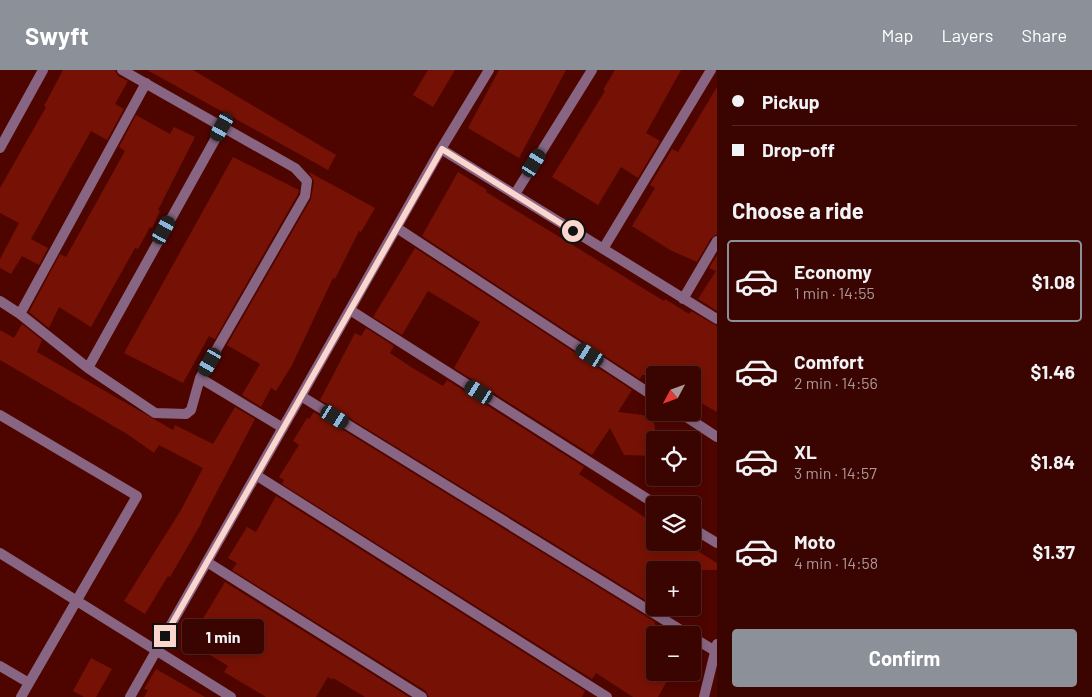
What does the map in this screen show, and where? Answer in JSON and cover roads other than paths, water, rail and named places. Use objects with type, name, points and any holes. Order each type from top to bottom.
[{"type":"street","points":[[0,148],[43,70]]},
{"type":"street","points":[[0,301],[20,314],[88,368],[155,413],[186,414],[191,410],[200,378],[305,196],[307,181],[295,168],[122,70]]},
{"type":"street","points":[[130,697],[442,149],[489,70]]},
{"type":"street","points":[[515,194],[592,70]]},
{"type":"street","points":[[602,249],[712,70]]},
{"type":"street","points":[[20,314],[146,83]]},
{"type":"street","points":[[88,368],[222,127]]},
{"type":"street","points":[[442,149],[717,320]]},
{"type":"street","points":[[397,228],[646,391]]},
{"type":"street","points":[[683,299],[717,241]]},
{"type":"street","points":[[350,310],[646,499]]},
{"type":"street","points":[[200,378],[283,428]]},
{"type":"street","points":[[301,396],[675,626]]},
{"type":"street","points":[[0,415],[137,496],[21,697]]},
{"type":"street","points":[[693,421],[717,437]]},
{"type":"street","points":[[256,475],[607,697]]},
{"type":"street","points":[[701,533],[717,543]]},
{"type":"street","points":[[0,553],[231,697]]},
{"type":"street","points":[[206,562],[422,697]]},
{"type":"street","points":[[701,641],[716,648],[704,697]]},
{"type":"street","points":[[0,666],[29,683]]}]
